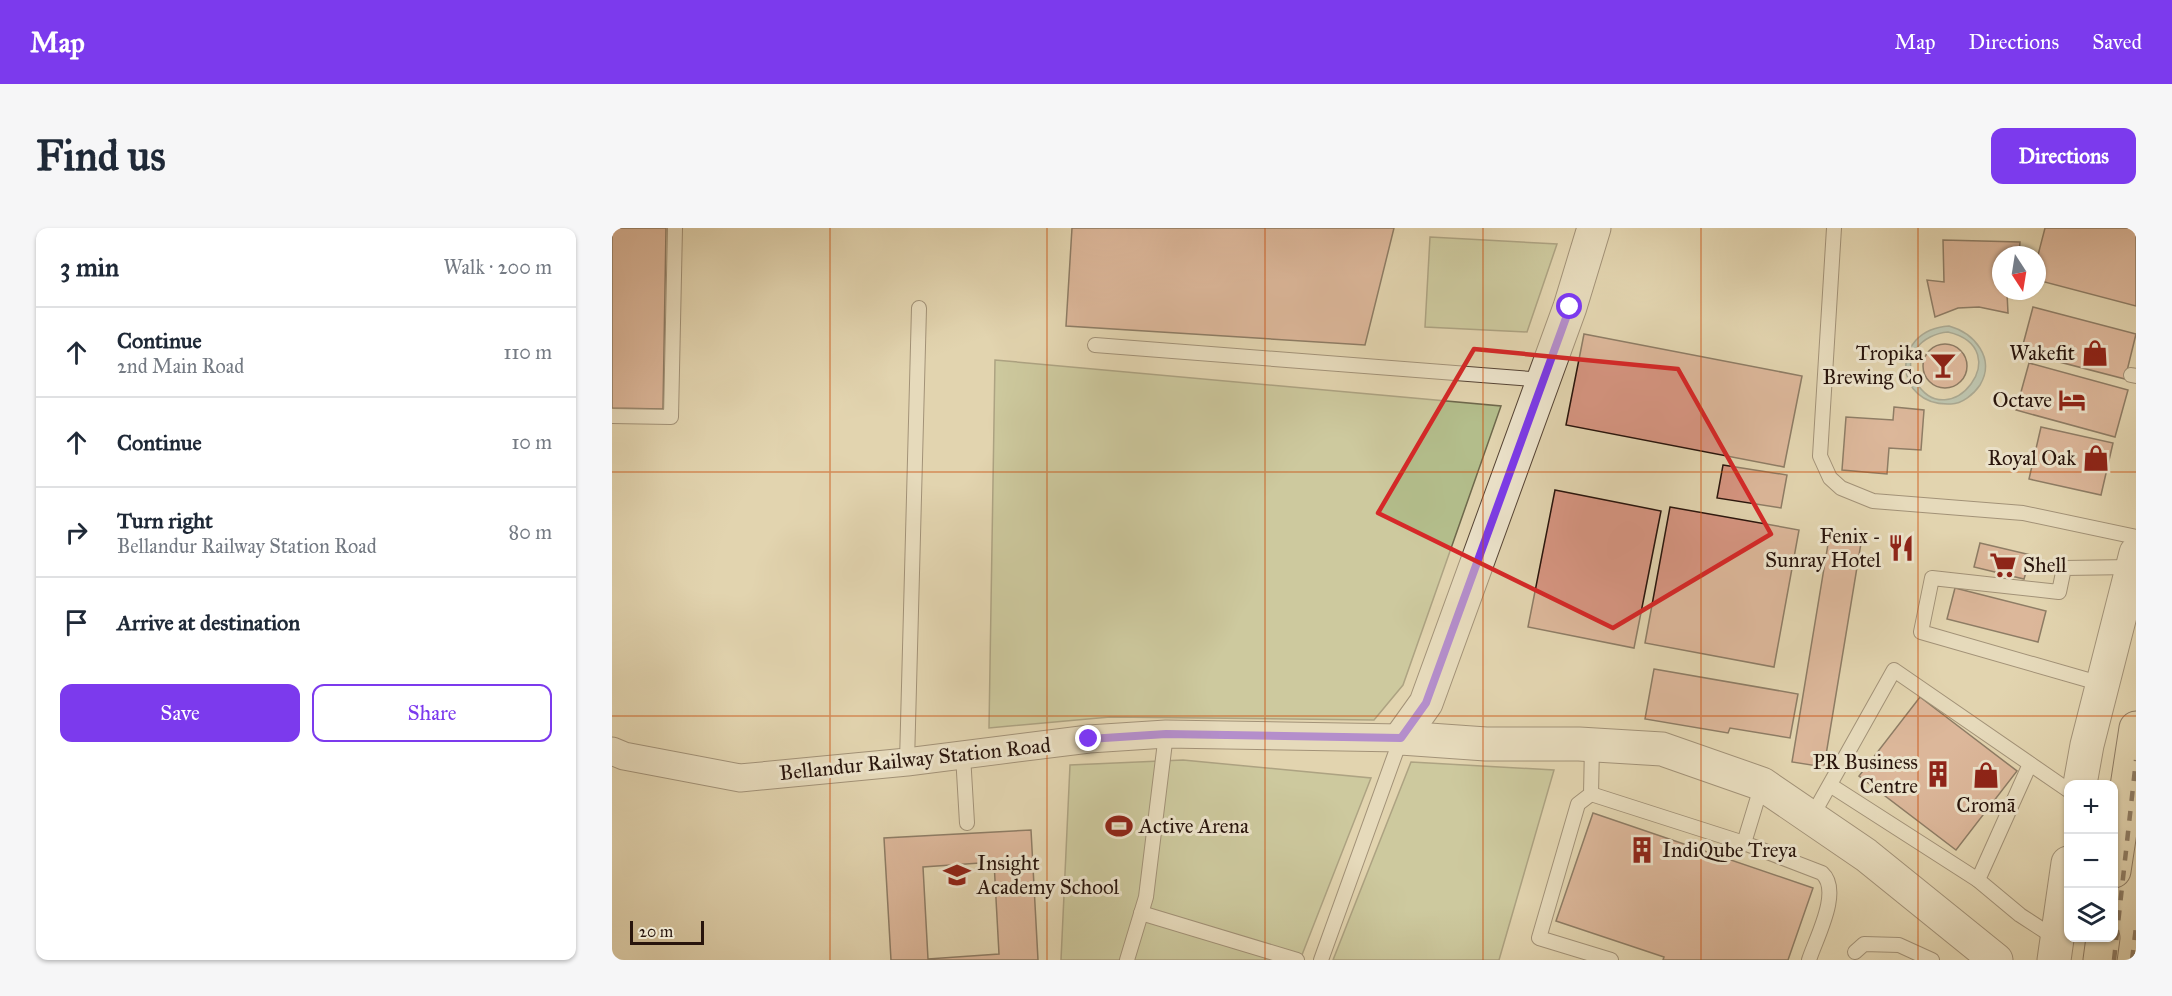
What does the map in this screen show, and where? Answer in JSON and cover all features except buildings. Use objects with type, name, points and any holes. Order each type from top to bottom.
[{"type":"highway","points":[[2118,845],[2136,728]]},
{"type":"highway","points":[[2100,960],[2102,942]]},
{"type":"street","points":[[1401,738],[1426,703],[1570,307],[1594,228]]},
{"type":"street","points":[[2081,780],[2135,552]]},
{"type":"street","name":"Bellandur Railway Station Road","points":[[612,751],[624,756],[740,778],[907,762],[1089,739],[1166,734],[1401,738]]},
{"type":"street","points":[[1401,738],[1486,744],[1592,745],[1662,749],[1762,784],[1866,855],[1986,958]]},
{"type":"street","points":[[2056,950],[2065,888]]},
{"type":"lane","points":[[612,416],[671,417],[675,228]]},
{"type":"lane","points":[[1834,228],[1820,428],[1820,456],[1830,478],[1841,488],[1873,501],[2023,513],[2135,552]]},
{"type":"lane","points":[[907,762],[919,308]]},
{"type":"lane","points":[[1095,345],[1544,380]]},
{"type":"lane","points":[[2102,684],[1921,632],[1932,578],[2059,592],[2064,568],[2135,552]]},
{"type":"lane","points":[[1811,818],[1894,670],[2064,787]]},
{"type":"lane","points":[[1127,960],[1146,897],[1166,734]]},
{"type":"lane","points":[[1321,960],[1401,738]]},
{"type":"lane","points":[[1591,794],[1592,745]]},
{"type":"lane","points":[[963,755],[967,823]]},
{"type":"lane","points":[[1978,880],[2030,764]]},
{"type":"lane","points":[[1744,843],[1762,784]]},
{"type":"lane","points":[[1830,785],[1978,880],[2020,915],[2056,950]]},
{"type":"lane","points":[[1591,794],[1814,868],[1828,879],[1831,895],[1809,960]]},
{"type":"lane","points":[[1591,794],[1578,804],[1539,938],[1611,960]]},
{"type":"lane","points":[[1141,913],[1297,960]]},
{"type":"lane","points":[[1855,952],[1864,944],[1899,945],[1932,960]]},
{"type":"highlighted area","points":[[1474,349],[1678,369],[1771,534],[1613,628],[1378,513]]},
{"type":"green space","points":[[1430,237],[1557,244],[1527,332],[1425,327]]},
{"type":"green space","points":[[995,360],[1501,406],[1403,685],[1374,720],[1110,717],[989,728]]},
{"type":"green space","points":[[1183,760],[1371,778],[1300,960],[1061,960],[1070,765]]},
{"type":"green space","points":[[1411,762],[1554,770],[1499,960],[1333,960]]},
{"type":"water","points":[[1949,326],[1958,329],[1974,341],[1984,356],[1984,375],[1980,385],[1971,395],[1959,402],[1951,404],[1932,402],[1918,394],[1909,382],[1906,368],[1908,353],[1916,340],[1929,331]],"holes":[[[1948,332],[1968,341],[1978,355],[1978,370],[1971,384],[1959,395],[1945,400],[1930,396],[1916,382],[1912,372],[1911,364],[1917,348],[1930,337]]]},
{"type":"railway","points":[[2114,960],[2136,760]]},
{"type":"railway","points":[[2132,960],[2136,927]]},
{"type":"place","name":"Wakefit","points":[[2095,353]]},
{"type":"place","name":"Tropika Brewing Co","points":[[1943,365]]},
{"type":"place","name":"Octave","points":[[2072,400]]},
{"type":"place","name":"Royal Oak","points":[[2096,458]]},
{"type":"place","name":"Fenix - Sunray Hotel","points":[[1901,548]]},
{"type":"place","name":"Shell","points":[[2003,565]]},
{"type":"place","name":"PR Business Centre","points":[[1938,774]]},
{"type":"place","name":"Cromā","points":[[1986,775]]},
{"type":"place","name":"Active Arena","points":[[1119,826]]},
{"type":"place","name":"IndiQube Treya","points":[[1642,850]]},
{"type":"place","name":"Insight Academy School","points":[[957,875]]},
{"type":"route","points":[[1089,739],[1166,734],[1401,738],[1426,703],[1570,307]]}]
